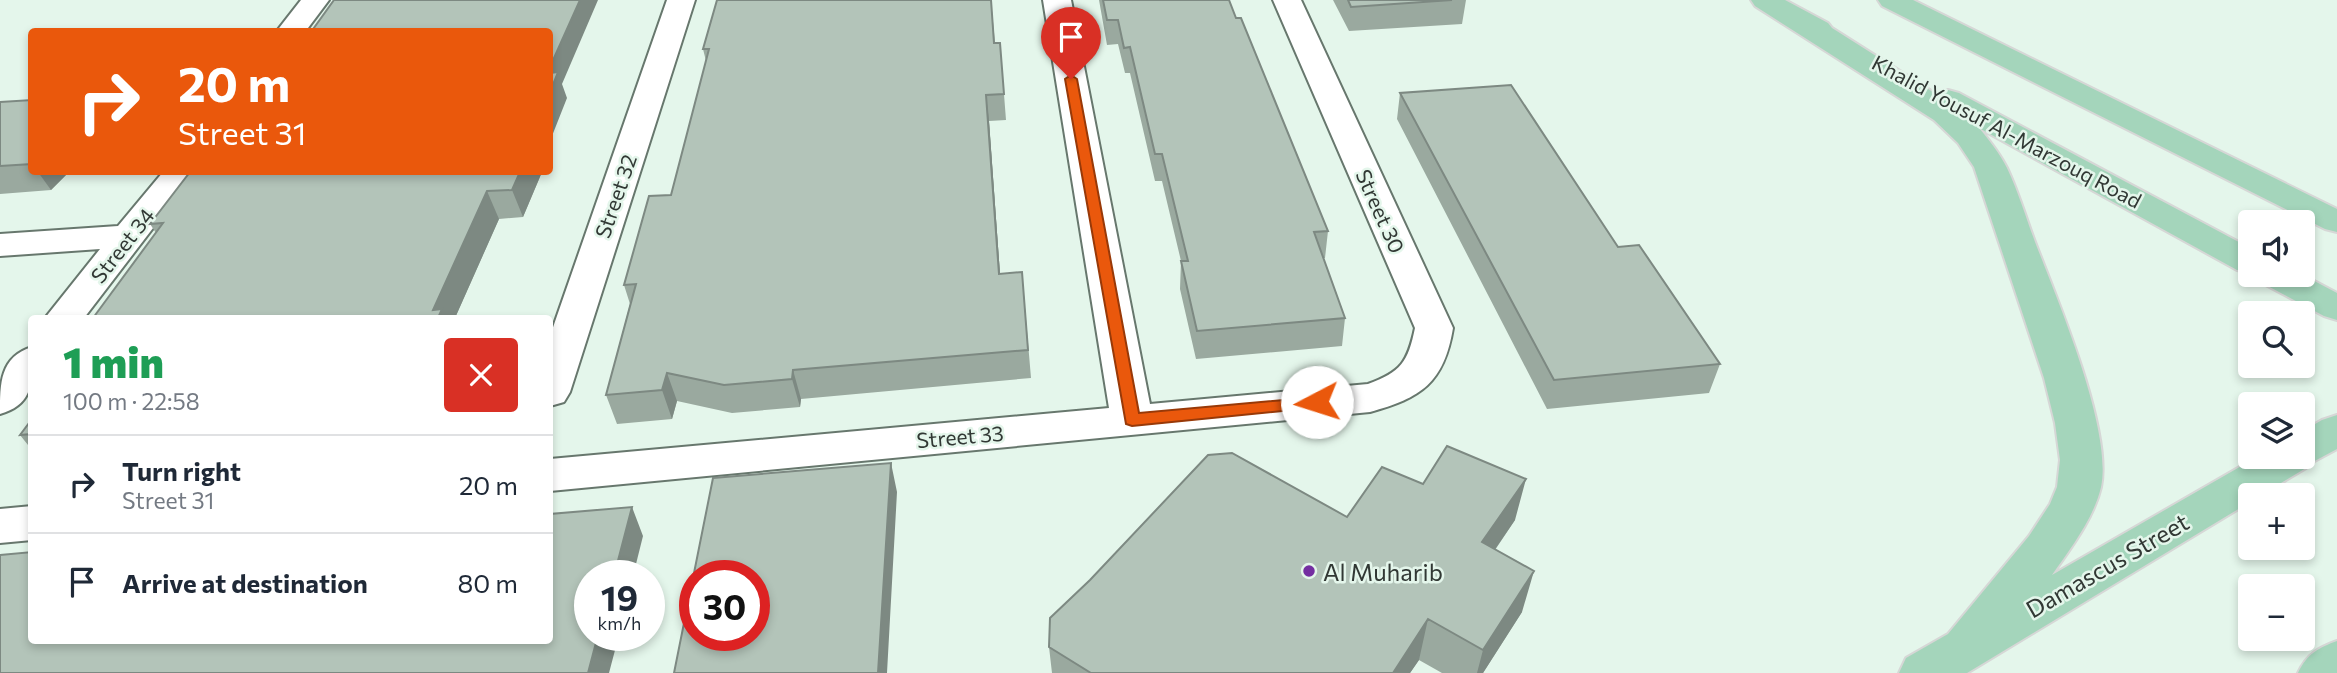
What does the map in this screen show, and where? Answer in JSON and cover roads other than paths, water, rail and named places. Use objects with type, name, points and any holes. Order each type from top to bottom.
[{"type":"main road","points":[[1892,0],[2337,222]]},
{"type":"main road","points":[[1781,9],[1945,113],[1978,147],[1990,167],[2045,320],[2077,426],[2081,456],[2080,484],[2073,504],[2055,535],[1966,647]]},
{"type":"main road","name":"Khalid Yousuf Al-Marzouq Road","points":[[1781,9],[2238,256]]},
{"type":"main road","points":[[2298,287],[2337,308]]},
{"type":"main road","points":[[2315,443],[2337,430]]},
{"type":"main road","name":"Damascus Street","points":[[1924,673],[2270,469]]},
{"type":"main road","points":[[2323,673],[2337,662]]},
{"type":"street","points":[[293,28],[315,0]]},
{"type":"street","name":"Street 32","points":[[553,383],[681,0]]},
{"type":"street","points":[[1057,0],[1132,420]]},
{"type":"street","name":"Street 30","points":[[1287,0],[1433,328],[1430,353],[1418,374],[1398,389],[1370,397]]},
{"type":"street","name":"Street 34","points":[[66,315],[178,175]]},
{"type":"street","points":[[0,245],[129,236]]},
{"type":"street","points":[[0,400],[28,365]]},
{"type":"street","name":"Street 33","points":[[553,474],[1370,397]]},
{"type":"street","points":[[0,526],[28,523]]},
{"type":"place","name":"Al Muharib","points":[[1309,571]]}]
